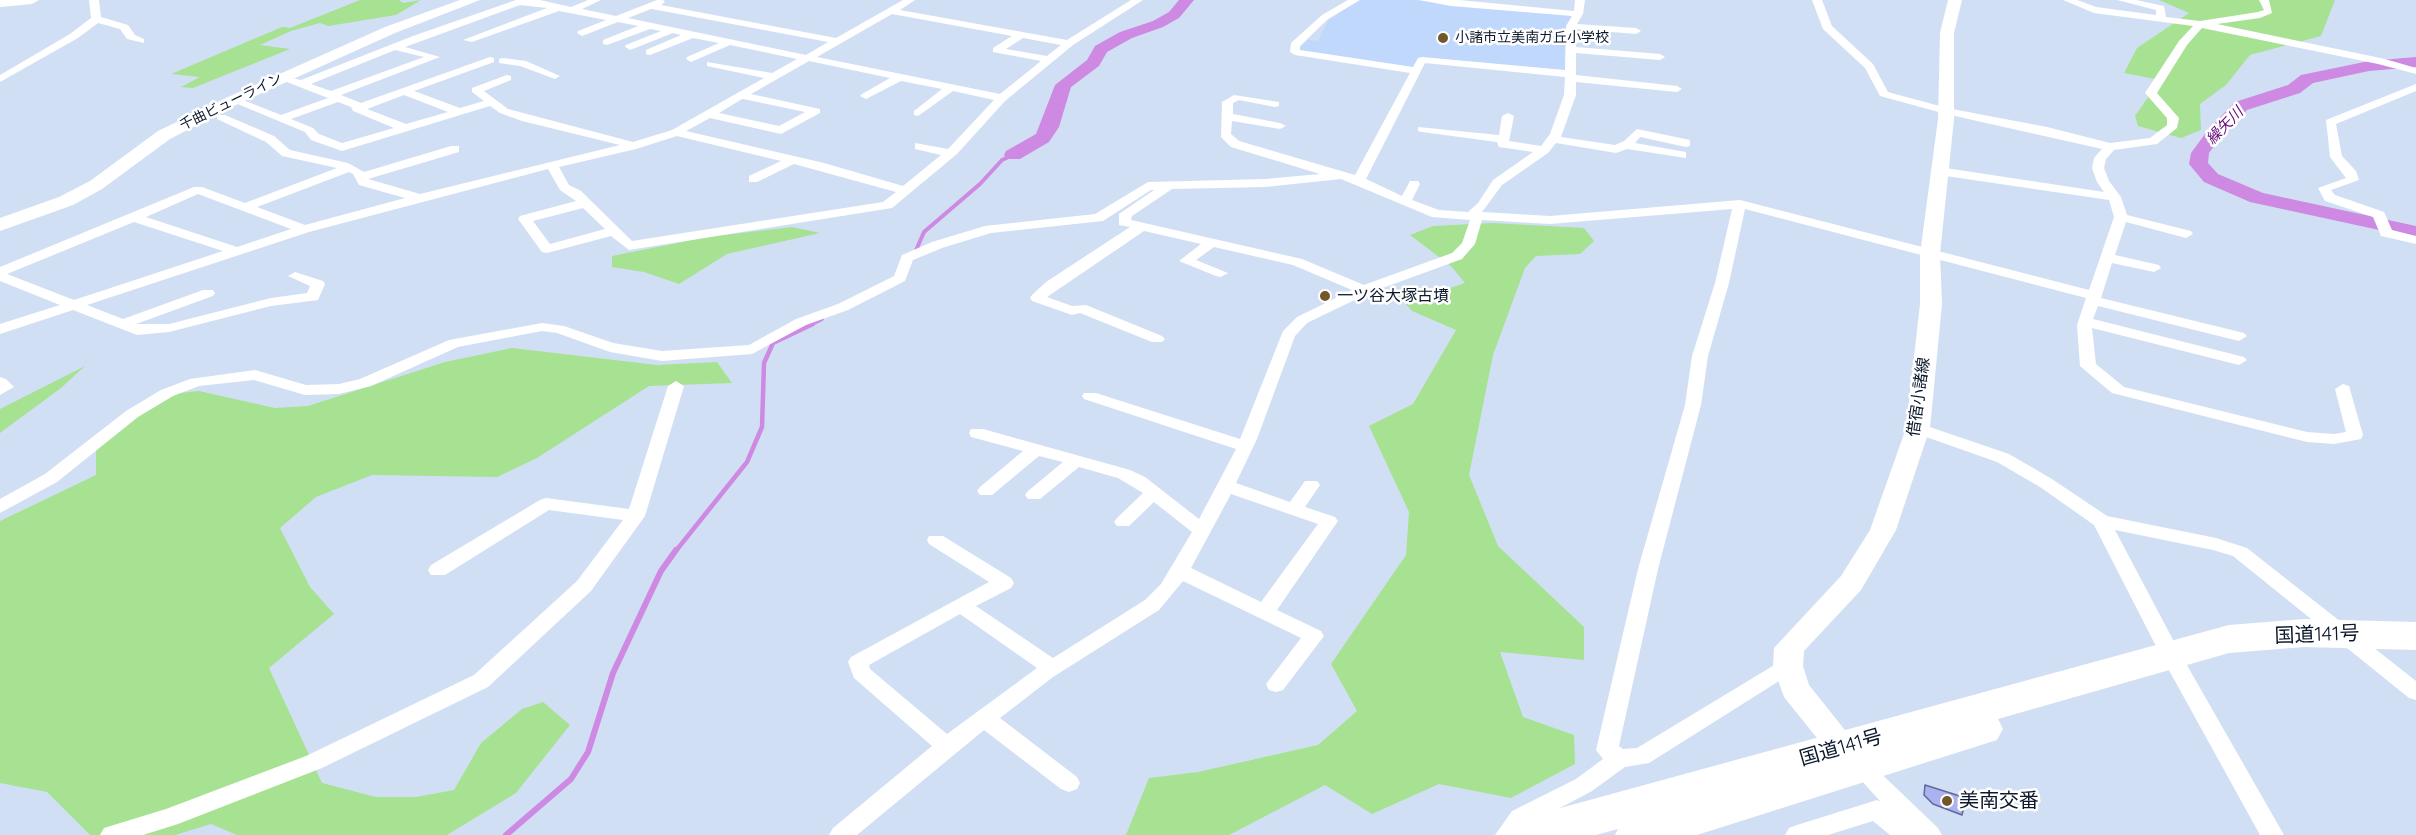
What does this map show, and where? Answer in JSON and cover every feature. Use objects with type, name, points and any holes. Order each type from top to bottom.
[{"type":"highway","name":"国道141号","points":[[1532,835],[2031,715],[2131,679],[2160,657],[2229,639],[2304,633],[2416,636]]},
{"type":"highway","name":"国道141号","points":[[1637,835],[1851,758]]},
{"type":"main road","points":[[0,3],[32,0]]},
{"type":"main road","name":"千曲ビューライン","points":[[0,225],[66,201],[96,185],[164,135],[234,100],[390,30],[473,0]]},
{"type":"main road","name":"借宿小諸線","points":[[1788,666],[1789,648],[1851,583],[1883,530],[1918,428],[1931,304],[1930,254],[1946,111],[1947,39],[1955,0]]},
{"type":"main road","points":[[1788,666],[1795,689],[1825,729],[1851,758]]},
{"type":"street","points":[[94,0],[96,19]]},
{"type":"street","points":[[570,11],[596,0]]},
{"type":"street","points":[[582,33],[664,0]]},
{"type":"street","points":[[0,329],[78,306],[304,229],[551,164],[632,146],[676,132],[910,0]]},
{"type":"street","points":[[551,164],[564,188],[576,194],[629,246],[887,204],[950,153],[1001,99],[1069,42],[1138,0]]},
{"type":"street","points":[[1355,0],[1325,17],[1294,45],[1295,52],[1416,71]]},
{"type":"street","points":[[1424,0],[1578,14]]},
{"type":"street","points":[[841,835],[984,718],[1053,668],[1128,622],[1152,605],[1168,589],[1226,486],[1288,334],[1302,320],[1364,290],[1457,256],[1468,244],[1474,217],[1497,183],[1544,150],[1552,139],[1570,95],[1571,26],[1578,14],[1580,0]]},
{"type":"street","points":[[1817,0],[1827,27],[1869,66],[1884,94],[1946,111],[2047,131],[2110,147],[2138,145],[2153,141],[2173,126],[2173,118],[2151,93],[2183,43],[2200,25],[2260,15],[2269,10],[2264,0]]},
{"type":"street","points":[[2068,0],[2088,9],[2229,29],[2309,48],[2381,61],[2409,72]]},
{"type":"street","points":[[2122,0],[2161,8],[2161,19]]},
{"type":"street","points":[[302,84],[394,47],[519,2],[532,1],[570,11],[810,58],[1001,99]]},
{"type":"street","points":[[652,6],[838,41]]},
{"type":"street","points":[[468,40],[558,8]]},
{"type":"street","points":[[892,11],[1069,42]]},
{"type":"street","points":[[96,19],[124,27],[131,37],[140,41]]},
{"type":"street","points":[[0,79],[74,36],[96,19]]},
{"type":"street","points":[[607,42],[649,26]]},
{"type":"street","points":[[1571,26],[1636,31]]},
{"type":"street","points":[[630,47],[671,30]]},
{"type":"street","points":[[1022,34],[997,50],[1049,59]]},
{"type":"street","points":[[650,52],[690,35]]},
{"type":"street","points":[[729,42],[696,61],[775,77]]},
{"type":"street","points":[[279,118],[435,57],[394,47]]},
{"type":"street","points":[[1569,49],[1660,57]]},
{"type":"street","points":[[744,61],[768,50]]},
{"type":"street","points":[[357,109],[490,60]]},
{"type":"street","points":[[1359,180],[1422,60],[1677,89]]},
{"type":"street","points":[[503,61],[522,63],[555,76]]},
{"type":"street","points":[[283,77],[357,105],[357,109],[403,127]]},
{"type":"street","points":[[867,96],[900,77]]},
{"type":"street","points":[[507,78],[476,90],[504,111],[525,119],[632,146]]},
{"type":"street","points":[[2416,87],[2330,122],[2336,157],[2352,174],[2353,180],[2324,188],[2325,193],[2331,198],[2372,211],[2382,223],[2386,233],[2416,240]]},
{"type":"street","points":[[918,113],[950,88]]},
{"type":"street","points":[[404,91],[457,111]]},
{"type":"street","points":[[709,114],[781,130],[816,111],[743,96]]},
{"type":"street","points":[[1275,104],[1238,97],[1228,102],[1224,132],[1235,144],[1359,180],[1404,202],[1437,214],[1550,220],[1740,204],[2239,336]]},
{"type":"street","points":[[234,100],[342,147]]},
{"type":"street","points":[[313,158],[403,127],[492,102]]},
{"type":"street","points":[[1226,116],[1280,126]]},
{"type":"street","points":[[1508,116],[1503,144],[1544,150]]},
{"type":"street","points":[[222,117],[270,138],[286,153],[349,168],[358,172],[363,182],[419,198]]},
{"type":"street","points":[[1552,139],[1616,149],[1625,145],[1637,133],[1638,128],[1651,125],[1674,130]]},
{"type":"street","points":[[1422,129],[1504,139]]},
{"type":"street","points":[[676,132],[904,190]]},
{"type":"street","points":[[1637,133],[1686,143]]},
{"type":"street","points":[[1625,145],[1682,155]]},
{"type":"street","points":[[919,146],[950,153]]},
{"type":"street","points":[[2110,147],[2100,158],[2098,168],[2103,182],[2115,197],[2121,217],[2109,258],[2085,322],[2088,366],[2118,390],[2256,426],[2316,438],[2334,439],[2355,435],[2343,389]]},
{"type":"street","points":[[360,177],[455,149]]},
{"type":"street","points":[[753,179],[792,160]]},
{"type":"street","points":[[246,207],[349,168]]},
{"type":"street","points":[[1939,171],[2115,197]]},
{"type":"street","points":[[0,507],[51,478],[132,414],[167,393],[196,382],[255,375],[305,390],[339,389],[365,383],[454,343],[542,327],[558,329],[610,347],[662,356],[752,350],[801,322],[843,308],[900,278],[907,258],[937,245],[990,229],[1098,218],[1141,188],[1265,183],[1342,176]]},
{"type":"street","points":[[1404,202],[1414,184]]},
{"type":"street","points":[[1167,187],[1125,214],[1124,222],[1297,262],[1364,290]]},
{"type":"street","points":[[0,274],[198,190],[304,229]]},
{"type":"street","points":[[585,203],[525,219],[547,249],[614,231]]},
{"type":"street","points":[[1620,758],[1607,750],[1648,569],[1693,405],[1700,357],[1722,283],[1740,204]]},
{"type":"street","points":[[134,217],[236,251]]},
{"type":"street","points":[[2121,217],[2186,234]]},
{"type":"street","points":[[1140,227],[1051,285],[1037,298],[1072,311],[1081,308],[1157,339]]},
{"type":"street","points":[[1211,243],[1186,261],[1221,273]]},
{"type":"street","points":[[2109,258],[2154,268]]},
{"type":"street","points":[[0,274],[137,330],[170,328],[271,302],[313,297],[318,284],[295,276]]},
{"type":"street","points":[[121,325],[208,293]]},
{"type":"street","points":[[2085,322],[2239,360]]},
{"type":"street","points":[[0,382],[6,387],[0,390]]},
{"type":"street","points":[[112,835],[170,818],[314,762],[482,681],[584,586],[636,516],[676,386]]},
{"type":"street","points":[[1090,396],[1244,446]]},
{"type":"street","points":[[1918,428],[2003,458],[2046,483],[2101,521],[2216,544],[2240,552],[2416,692]]},
{"type":"street","points":[[977,433],[1124,474],[1202,531]]},
{"type":"street","points":[[986,491],[1036,449]]},
{"type":"street","points":[[1034,495],[1075,461]]},
{"type":"street","points":[[1293,509],[1311,485]]},
{"type":"street","points":[[1226,486],[1329,521],[1264,613]]},
{"type":"street","points":[[1123,522],[1153,493]]},
{"type":"street","points":[[438,570],[546,504],[636,516]]},
{"type":"street","points":[[2101,521],[2160,657],[2272,835]]},
{"type":"street","points":[[936,540],[1004,583],[858,662],[861,673],[947,746]]},
{"type":"street","points":[[1180,571],[1314,636],[1276,684]]},
{"type":"street","points":[[961,605],[1053,668]]},
{"type":"street","points":[[1506,835],[1520,818],[1584,785],[1620,758],[1641,757],[1788,666]]},
{"type":"street","points":[[984,718],[1069,783]]},
{"type":"street","points":[[1851,758],[1930,835]]},
{"type":"street","points":[[1797,835],[1876,810],[1906,835]]},
{"type":"shaded area","name":"小諸市立美南ガ丘小学校","points":[[1359,0],[1414,0],[1571,16],[1564,58],[1567,72],[1421,59],[1413,70],[1303,53],[1299,49],[1308,40],[1318,41],[1328,21]]},
{"type":"green space","points":[[360,0],[399,0],[403,3],[421,0],[396,15],[328,26],[320,23],[291,31],[260,45],[290,49],[193,88],[181,87],[200,77],[171,74],[282,27],[290,28]]},
{"type":"green space","points":[[2159,0],[2335,0],[2321,36],[2250,55],[2226,85],[2200,104],[2201,130],[2181,138],[2138,126],[2135,116],[2160,80],[2124,73],[2137,48],[2189,13]]},
{"type":"green space","points":[[1492,223],[1584,228],[1594,241],[1580,254],[1536,256],[1525,268],[1493,355],[1469,475],[1498,546],[1584,627],[1584,660],[1500,652],[1523,717],[1574,735],[1575,764],[1511,798],[1439,784],[1372,814],[1325,785],[1229,835],[1126,835],[1149,778],[1198,772],[1318,745],[1357,711],[1331,664],[1406,555],[1409,512],[1369,426],[1413,404],[1456,330],[1412,311],[1397,294],[1441,291],[1465,283],[1451,266],[1410,235],[1433,226]]},
{"type":"green space","points":[[792,227],[820,233],[727,254],[679,284],[644,272],[612,267],[612,256],[708,237]]},
{"type":"green space","points":[[512,348],[657,365],[717,362],[732,383],[649,386],[537,458],[497,477],[372,475],[316,497],[280,528],[310,587],[334,614],[269,668],[322,783],[376,797],[416,797],[454,790],[481,743],[522,709],[543,702],[570,725],[516,793],[447,835],[237,835],[211,824],[175,835],[90,835],[47,792],[0,783],[0,521],[96,475],[96,445],[170,394],[199,391],[275,408],[308,406],[445,362]]},
{"type":"green space","points":[[85,366],[61,388],[0,433],[0,409]]},
{"type":"building","name":"美南交番","points":[[1925,785],[1966,798],[1962,815],[1933,804],[1924,795]]},
{"type":"waterway","points":[[1013,155],[1043,138],[1050,127],[1063,85],[1093,63],[1101,49],[1126,35],[1158,24],[1174,15],[1187,0]]},
{"type":"waterway","name":"繰矢川","points":[[2416,62],[2369,66],[2307,79],[2294,89],[2241,106],[2214,134],[2200,153],[2198,164],[2211,178],[2257,198],[2416,232]]},
{"type":"waterway","points":[[914,255],[924,232],[980,184],[1002,160],[1013,155]]},
{"type":"waterway","points":[[810,325],[822,319]]},
{"type":"waterway","points":[[675,552],[747,462],[762,427],[764,363],[773,343],[813,324]]},
{"type":"waterway","points":[[506,835],[571,779],[588,752],[613,673],[661,571],[676,550]]},
{"type":"place","name":"小諸市立美南ガ丘小学校","points":[[1443,38]]},
{"type":"place","name":"一ツ谷大塚古墳","points":[[1325,296]]},
{"type":"place","name":"美南交番","points":[[1947,801]]}]
